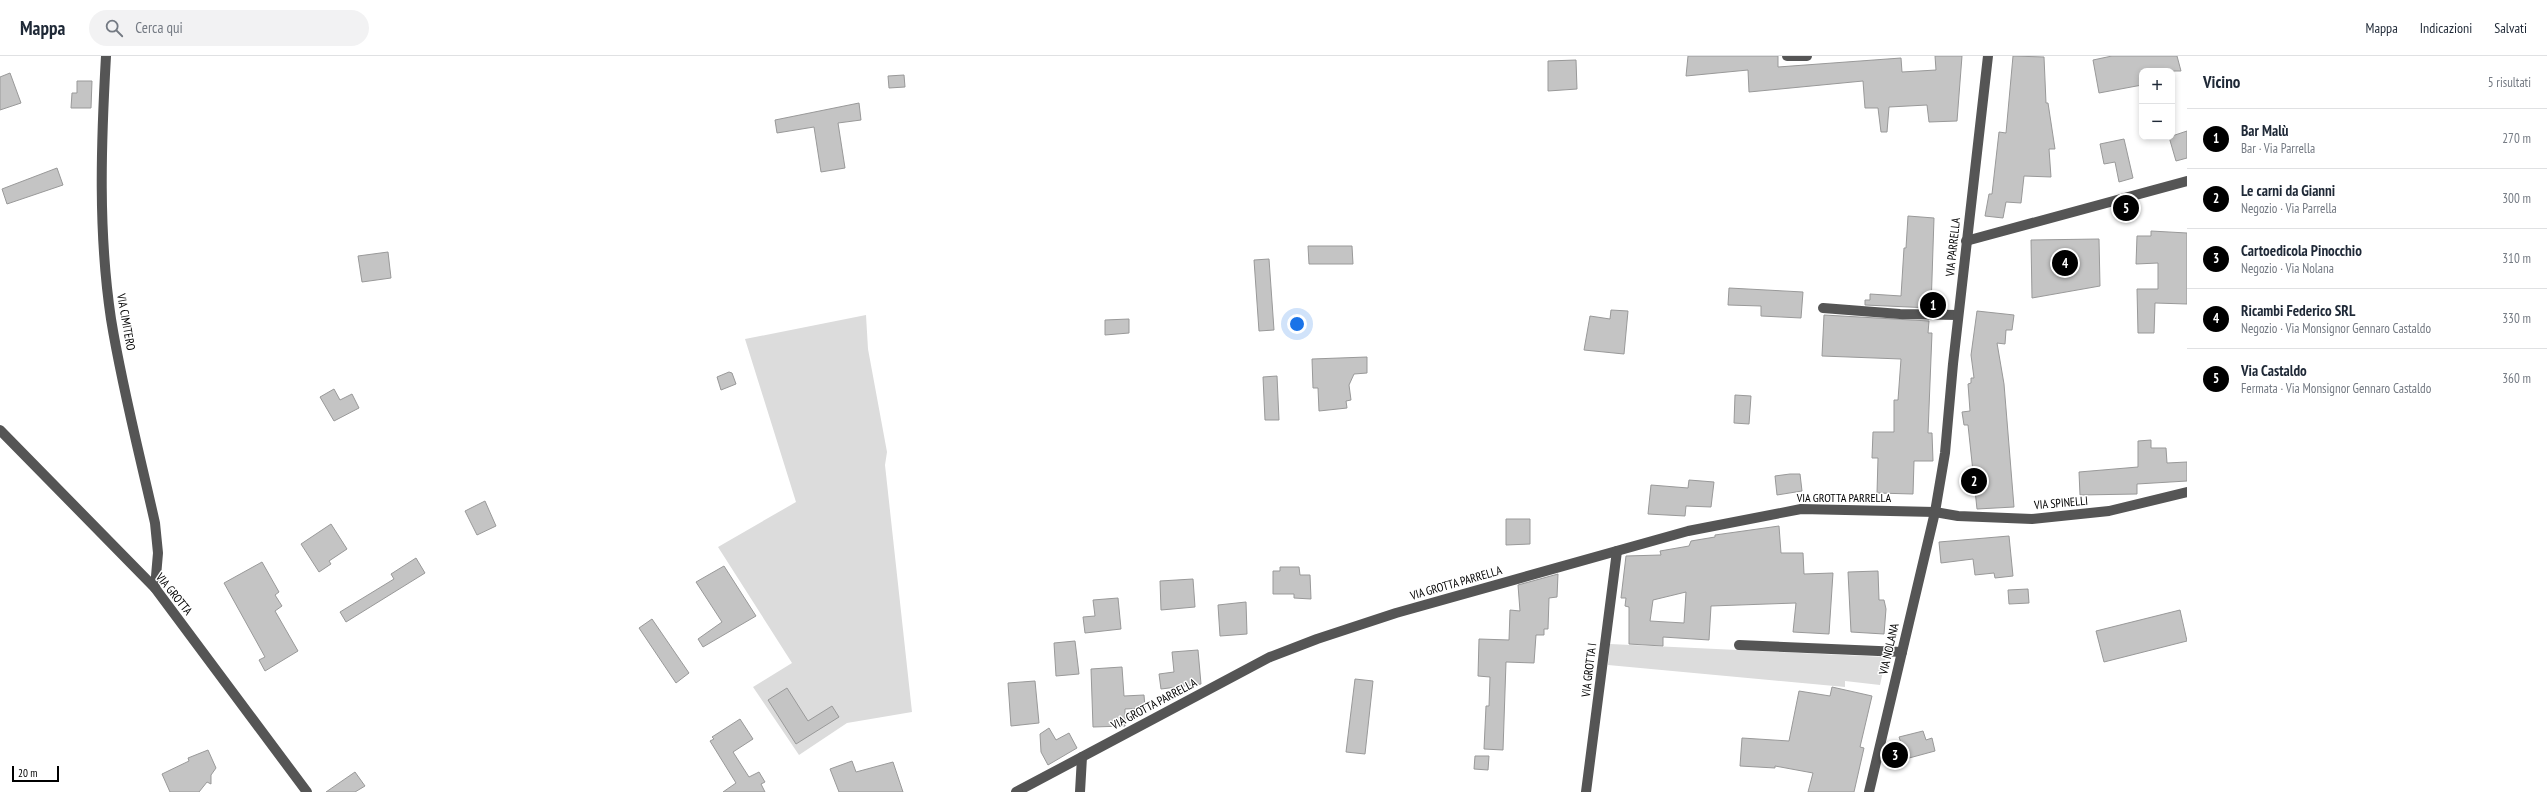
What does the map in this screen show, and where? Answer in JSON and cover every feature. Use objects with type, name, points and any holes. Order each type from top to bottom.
[{"type":"street","name":"VIA CIMITERO","points":[[106,56],[101,161],[105,269],[111,320],[155,523],[158,553],[155,588]]},
{"type":"street","points":[[1787,56],[1807,56]]},
{"type":"street","name":"VIA PARRELLA","points":[[1935,512],[1945,453],[1966,241],[1988,56]]},
{"type":"street","points":[[1966,241],[2187,181]]},
{"type":"street","points":[[1823,308],[1900,314],[1958,315]]},
{"type":"street","name":"VIA GROTTA","points":[[0,430],[155,588],[307,792]]},
{"type":"street","name":"VIA SPINELLI","points":[[1935,512],[1958,516],[2032,519],[2110,511],[2187,492]]},
{"type":"street","name":"VIA GROTTA PARRELLA","points":[[1016,792],[1270,657],[1317,639],[1396,613],[1688,531],[1801,509],[1935,512]]},
{"type":"street","name":"VIA NOLANA","points":[[1869,792],[1935,512]]},
{"type":"street","name":"VIA GROTTA I","points":[[1586,792],[1617,551]]},
{"type":"street","points":[[1738,645],[1902,652]]},
{"type":"street","points":[[1080,792],[1082,757]]},
{"type":"shaded area","points":[[866,315],[868,349],[887,452],[885,465],[912,712],[847,723],[799,755],[753,687],[792,663],[718,547],[796,502],[745,339]]},
{"type":"shaded area","points":[[1610,644],[1886,657],[1880,685],[1845,681],[1845,687],[1608,665]]},
{"type":"building","points":[[1688,56],[1778,56],[1778,67],[1901,58],[1902,72],[1936,70],[1935,56],[1962,56],[1957,121],[1929,122],[1927,105],[1889,107],[1887,132],[1881,132],[1878,108],[1865,108],[1863,81],[1749,92],[1748,70],[1686,76]]},
{"type":"building","points":[[2013,56],[2044,57],[2046,103],[2048,103],[2055,149],[2049,149],[2051,177],[2024,176],[2021,203],[2006,202],[2003,218],[1985,216],[1989,194],[1992,194],[1999,132],[2006,133]]},
{"type":"building","points":[[2112,56],[2177,56],[2181,71],[2175,71],[2175,68],[2139,68],[2139,86],[2099,93],[2093,60]]},
{"type":"building","points":[[1576,60],[1577,89],[1548,91],[1548,61]]},
{"type":"building","points":[[10,73],[21,103],[0,110],[0,77]]},
{"type":"building","points":[[904,75],[905,87],[889,88],[888,76]]},
{"type":"building","points":[[77,81],[92,81],[91,108],[71,108],[72,93],[77,93]]},
{"type":"building","points":[[859,103],[861,120],[838,123],[845,168],[821,172],[814,127],[777,133],[775,120]]},
{"type":"building","points":[[2187,131],[2187,158],[2176,161],[2170,140],[2175,140],[2175,135]]},
{"type":"building","points":[[2124,139],[2133,178],[2119,182],[2115,162],[2104,164],[2100,144]]},
{"type":"building","points":[[57,168],[63,185],[7,204],[2,189]]},
{"type":"building","points":[[1908,216],[1934,218],[1931,308],[1865,305],[1865,300],[1870,300],[1870,294],[1901,296]]},
{"type":"building","points":[[2151,231],[2187,233],[2187,304],[2155,303],[2154,333],[2138,333],[2137,289],[2158,289],[2158,263],[2136,264],[2137,236],[2151,236]]},
{"type":"building","points":[[2099,239],[2100,286],[2032,298],[2031,240]]},
{"type":"building","points":[[1308,246],[1352,246],[1353,264],[1309,264]]},
{"type":"building","points":[[388,252],[391,278],[362,282],[358,256]]},
{"type":"building","points":[[1269,259],[1274,330],[1259,331],[1254,260]]},
{"type":"building","points":[[1729,288],[1803,292],[1801,318],[1761,316],[1761,306],[1728,305]]},
{"type":"building","points":[[1611,310],[1628,311],[1624,354],[1584,350],[1590,316],[1610,319]]},
{"type":"building","points":[[1977,311],[2014,315],[2012,330],[2006,330],[2005,344],[1997,343],[2004,384],[2014,507],[1977,509],[1968,425],[1964,425],[1962,412],[1970,411],[1968,384],[1971,383],[1971,378],[1974,378],[1971,355]]},
{"type":"building","points":[[1824,315],[1929,321],[1928,333],[1932,333],[1928,433],[1932,433],[1933,461],[1914,461],[1913,494],[1877,493],[1878,458],[1872,458],[1873,432],[1894,432],[1894,400],[1898,400],[1901,359],[1822,356]]},
{"type":"building","points":[[1129,319],[1129,333],[1105,335],[1105,320]]},
{"type":"building","points":[[1367,357],[1367,373],[1354,374],[1349,385],[1351,400],[1346,401],[1347,408],[1319,411],[1318,388],[1313,388],[1312,359]]},
{"type":"building","points":[[729,372],[732,373],[736,384],[721,390],[717,377]]},
{"type":"building","points":[[1277,376],[1279,420],[1265,420],[1263,377]]},
{"type":"building","points":[[334,389],[340,400],[352,394],[359,408],[334,421],[320,397]]},
{"type":"building","points":[[1735,395],[1751,396],[1749,424],[1734,423]]},
{"type":"building","points":[[2151,440],[2151,448],[2166,448],[2167,463],[2187,462],[2187,481],[2137,484],[2137,494],[2080,495],[2079,472],[2138,467],[2138,441]]},
{"type":"building","points":[[1800,474],[1802,491],[1777,495],[1775,476]]},
{"type":"building","points":[[1689,480],[1714,482],[1711,507],[1686,506],[1685,516],[1648,514],[1651,485],[1688,488]]},
{"type":"building","points":[[485,501],[496,526],[477,535],[465,511]]},
{"type":"building","points":[[1506,519],[1530,519],[1530,544],[1506,545]]},
{"type":"building","points":[[331,524],[347,549],[329,561],[331,564],[319,572],[301,544]]},
{"type":"building","points":[[1779,526],[1781,553],[1803,553],[1804,574],[1833,573],[1829,634],[1793,632],[1796,603],[1711,606],[1709,640],[1663,637],[1663,646],[1629,644],[1629,607],[1625,606],[1626,598],[1621,598],[1626,556],[1661,555],[1660,551],[1689,546],[1691,541],[1715,537],[1715,535]],"holes":[[[1686,592],[1684,623],[1650,621],[1653,600]]]},
{"type":"building","points":[[2009,536],[2013,576],[1995,578],[1994,573],[1975,575],[1973,559],[1941,563],[1939,542]]},
{"type":"building","points":[[416,558],[425,573],[346,622],[340,612],[394,579],[391,574]]},
{"type":"building","points":[[262,562],[279,592],[275,595],[282,606],[275,611],[298,651],[265,671],[259,660],[265,657],[224,583]]},
{"type":"building","points":[[724,566],[756,616],[703,647],[698,639],[722,622],[696,582]]},
{"type":"building","points":[[1280,567],[1299,567],[1300,575],[1310,575],[1311,599],[1294,598],[1294,594],[1273,594],[1273,571],[1280,571]]},
{"type":"building","points":[[1878,571],[1879,600],[1884,600],[1886,609],[1884,634],[1851,632],[1848,572]]},
{"type":"building","points":[[1558,574],[1557,597],[1549,598],[1548,629],[1544,629],[1544,635],[1536,635],[1534,663],[1506,662],[1503,750],[1484,749],[1486,706],[1489,706],[1490,677],[1478,676],[1479,639],[1509,640],[1510,610],[1520,611],[1518,585]]},
{"type":"building","points":[[1193,579],[1195,607],[1161,610],[1160,581]]},
{"type":"building","points":[[2028,589],[2029,603],[2009,604],[2008,590]]},
{"type":"building","points":[[1118,598],[1121,629],[1085,633],[1083,617],[1095,616],[1093,600]]},
{"type":"building","points":[[1246,602],[1247,634],[1220,636],[1218,605]]},
{"type":"building","points":[[2180,610],[2187,641],[2104,662],[2096,631]]},
{"type":"building","points":[[652,619],[689,673],[676,683],[639,628]]},
{"type":"building","points":[[1075,641],[1079,674],[1056,676],[1054,643]]},
{"type":"building","points":[[1198,650],[1201,684],[1161,689],[1159,674],[1174,672],[1172,652]]},
{"type":"building","points":[[1122,667],[1124,696],[1144,695],[1145,708],[1125,709],[1125,726],[1093,727],[1091,669]]},
{"type":"building","points":[[1355,679],[1373,681],[1365,754],[1346,752]]},
{"type":"building","points":[[1035,681],[1039,723],[1011,726],[1008,683]]},
{"type":"building","points":[[1832,687],[1872,696],[1860,747],[1864,748],[1854,792],[1808,792],[1813,773],[1775,766],[1775,768],[1740,766],[1742,738],[1789,741],[1799,691],[1830,696]]},
{"type":"building","points":[[787,688],[808,721],[832,706],[839,717],[796,744],[768,700]]},
{"type":"building","points":[[740,719],[753,739],[733,752],[749,777],[759,772],[765,782],[761,784],[765,792],[723,792],[736,783],[710,741],[714,739],[712,737]]},
{"type":"building","points":[[1049,728],[1056,740],[1069,733],[1077,748],[1048,765],[1041,752],[1040,734]]},
{"type":"building","points":[[1923,731],[1926,740],[1932,738],[1935,751],[1898,761],[1894,748],[1902,746],[1899,737]]},
{"type":"building","points":[[208,750],[216,768],[211,775],[211,784],[207,782],[199,792],[170,792],[162,774],[189,761],[188,758]]},
{"type":"building","points":[[1475,756],[1489,756],[1488,770],[1474,769]]},
{"type":"building","points":[[852,761],[856,772],[893,762],[903,792],[839,792],[830,769]]},
{"type":"building","points":[[355,772],[365,786],[355,792],[326,792]]},
{"type":"place","name":"Via Castaldo","points":[[2126,208]]},
{"type":"place","name":"Ricambi Federico SRL","points":[[2065,263]]},
{"type":"place","name":"Bar Malù","points":[[1933,305]]},
{"type":"place","name":"Le carni da Gianni","points":[[1974,481]]},
{"type":"place","name":"Cartoedicola Pinocchio","points":[[1895,755]]}]
